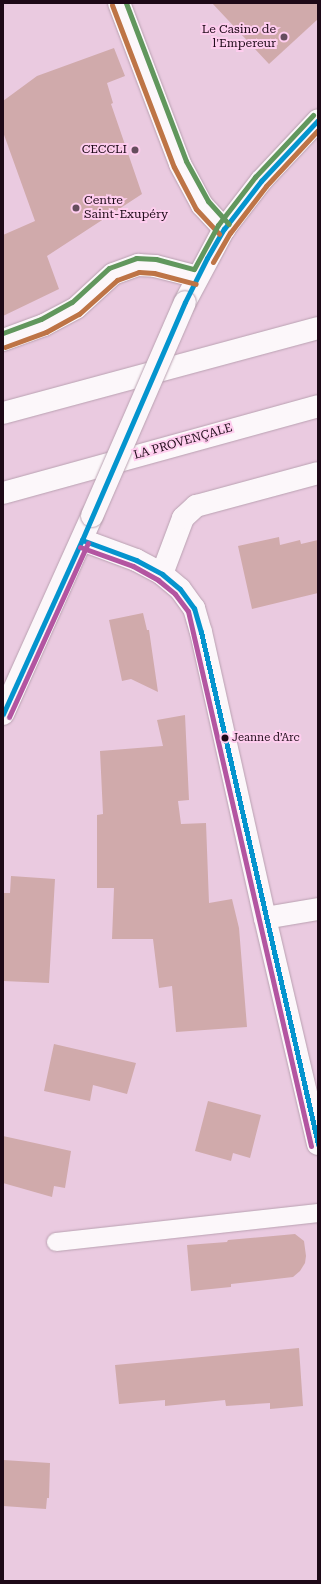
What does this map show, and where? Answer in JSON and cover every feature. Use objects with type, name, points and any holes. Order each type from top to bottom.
[{"type":"main road","points":[[119,3],[180,164],[202,205],[224,229]]},
{"type":"main road","points":[[3,714],[82,540],[185,302],[198,277],[224,229],[261,181],[318,120]]},
{"type":"main road","points":[[3,340],[44,326],[76,308],[113,274],[138,265],[155,266],[198,277]]},
{"type":"main road","points":[[3,413],[318,328]]},
{"type":"main road","name":"LA PROVENÇALE","points":[[3,493],[318,406]]},
{"type":"main road","points":[[162,574],[183,518],[196,506],[318,473]]},
{"type":"main road","points":[[82,540],[136,560],[162,574],[180,590],[194,608],[318,1144]]},
{"type":"main road","points":[[265,918],[318,909]]},
{"type":"lane","points":[[56,1242],[318,1213]]},
{"type":"building","points":[[212,3],[318,3],[318,19],[269,64]]},
{"type":"building","points":[[114,48],[125,76],[107,83],[113,103],[111,104],[142,194],[47,256],[59,289],[3,316],[3,235],[35,221],[3,132],[3,101],[37,76]]},
{"type":"building","points":[[279,537],[280,545],[300,540],[301,544],[318,540],[318,593],[252,609],[238,546]]},
{"type":"building","points":[[143,613],[147,630],[149,630],[158,692],[131,679],[122,681],[109,620]]},
{"type":"building","points":[[185,715],[189,800],[178,801],[181,824],[206,823],[209,903],[232,899],[239,928],[247,1027],[176,1032],[172,986],[159,988],[153,939],[112,939],[114,888],[97,888],[97,815],[103,814],[100,751],[163,746],[157,720]]},
{"type":"building","points":[[11,876],[55,879],[49,983],[3,981],[3,893],[10,893]]},
{"type":"building","points":[[54,1044],[136,1063],[127,1094],[93,1085],[90,1101],[44,1091]]},
{"type":"building","points":[[208,1101],[261,1115],[250,1158],[233,1153],[231,1161],[195,1151]]},
{"type":"building","points":[[3,1136],[71,1151],[65,1188],[54,1186],[52,1197],[3,1183]]},
{"type":"building","points":[[295,1234],[304,1241],[306,1256],[305,1263],[300,1271],[293,1277],[231,1284],[231,1287],[191,1291],[187,1245]]},
{"type":"building","points":[[299,1348],[303,1406],[270,1409],[270,1403],[226,1406],[225,1400],[165,1406],[165,1400],[119,1404],[115,1365]]},
{"type":"building","points":[[3,1460],[50,1463],[49,1498],[47,1498],[46,1509],[3,1506]]},
{"type":"transit line","points":[[126,3],[186,161],[208,201],[229,224]]},
{"type":"transit line","points":[[112,5],[174,167],[196,209],[219,234]]},
{"type":"transit line","points":[[3,333],[41,319],[72,302],[109,268],[136,258],[156,259],[194,269],[218,225],[255,177],[313,115]]},
{"type":"transit line","points":[[3,714],[82,540],[185,302],[207,258],[224,229],[261,181],[318,120]]},
{"type":"transit line","points":[[213,262],[230,233],[266,186],[318,130]]},
{"type":"transit line","points":[[5,347],[46,332],[79,314],[117,280],[139,272],[154,273],[196,284]]},
{"type":"transit line","points":[[82,540],[136,560],[162,574],[180,589],[194,608],[201,632],[318,1144]]},
{"type":"transit line","points":[[9,717],[88,543]]},
{"type":"transit line","points":[[80,547],[133,566],[158,580],[175,594],[188,611],[311,1146]]},
{"type":"place","name":"Le Casino de l'Empereur","points":[[284,37]]},
{"type":"place","name":"CECCLI","points":[[135,150]]},
{"type":"place","name":"Centre Saint-Exupéry","points":[[76,208]]},
{"type":"place","name":"Jeanne d’Arc","points":[[225,738]]}]
